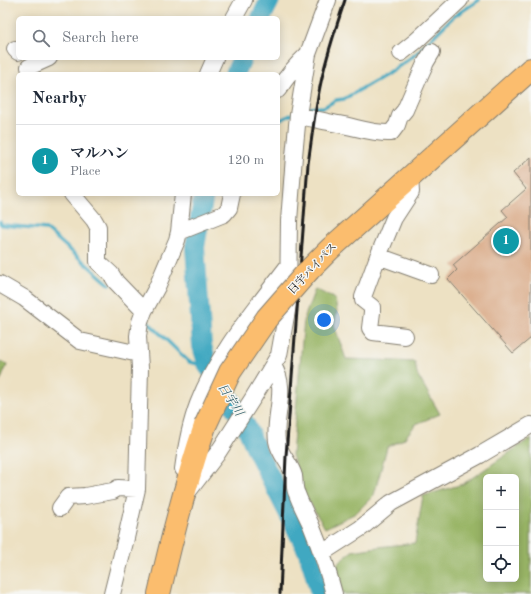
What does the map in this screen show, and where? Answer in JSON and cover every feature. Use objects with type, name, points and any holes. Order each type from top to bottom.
[{"type":"highway","name":"日宇バイパス","points":[[159,594],[175,525],[196,451],[205,426],[230,372],[267,318],[309,270],[330,249],[531,69]]},
{"type":"street","points":[[235,16],[244,0]]},
{"type":"street","points":[[182,500],[216,454],[279,355],[288,305],[289,221],[299,111],[308,54],[328,0]]},
{"type":"street","points":[[401,53],[460,0]]},
{"type":"street","points":[[299,111],[362,130],[391,133],[405,110],[420,73],[432,52]]},
{"type":"street","points":[[280,87],[286,77],[308,54]]},
{"type":"street","points":[[209,72],[214,60]]},
{"type":"street","points":[[405,336],[373,332],[370,328],[372,307],[357,300],[363,297],[394,218],[412,192],[410,177]]},
{"type":"street","points":[[74,196],[98,227],[98,262],[111,274],[143,315]]},
{"type":"street","points":[[112,594],[138,488],[140,368],[138,336],[143,315],[157,287],[181,231],[183,196]]},
{"type":"street","points":[[181,231],[224,214],[229,208],[232,196]]},
{"type":"street","points":[[378,256],[431,275]]},
{"type":"street","points":[[175,525],[187,440],[198,403],[225,350],[288,266]]},
{"type":"street","points":[[0,284],[24,298],[80,341],[139,354]]},
{"type":"street","points":[[273,366],[278,373],[280,384],[277,441],[294,475],[296,493],[322,553],[334,594]]},
{"type":"street","points":[[322,553],[361,528],[391,503],[480,455],[531,425]]},
{"type":"street","points":[[60,508],[68,497],[86,496],[113,491],[118,488],[138,488]]},
{"type":"green space","points":[[315,289],[335,299],[337,311],[334,325],[346,359],[415,362],[417,374],[440,414],[416,424],[404,439],[387,447],[374,495],[356,513],[325,528],[303,492],[292,455],[304,319]]},
{"type":"green space","points":[[0,361],[7,365],[0,382]]},
{"type":"green space","points":[[531,438],[531,594],[342,594],[336,565],[352,551],[415,543],[423,496],[463,484]]},
{"type":"building","points":[[531,157],[531,338],[513,353],[448,279],[457,270],[453,265],[508,217],[502,210],[526,189],[513,173]]},
{"type":"waterway","name":"日宇川","points":[[262,16],[270,0]]},
{"type":"waterway","points":[[304,110],[309,108],[324,107],[336,100],[344,99],[392,71],[416,54],[453,17],[479,0]]},
{"type":"waterway","name":"日宇川","points":[[236,72],[241,60]]},
{"type":"waterway","points":[[280,120],[293,114]]},
{"type":"waterway","name":"日宇川","points":[[204,196],[195,247],[202,346],[208,366],[246,426],[308,552],[320,594]]},
{"type":"waterway","points":[[0,222],[2,225],[46,229],[109,284]]},
{"type":"waterway","points":[[145,319],[189,362],[208,366]]},
{"type":"railway","points":[[280,594],[286,456],[308,164],[321,82],[345,0]]},
{"type":"place","name":"マルハン","points":[[506,241]]}]
